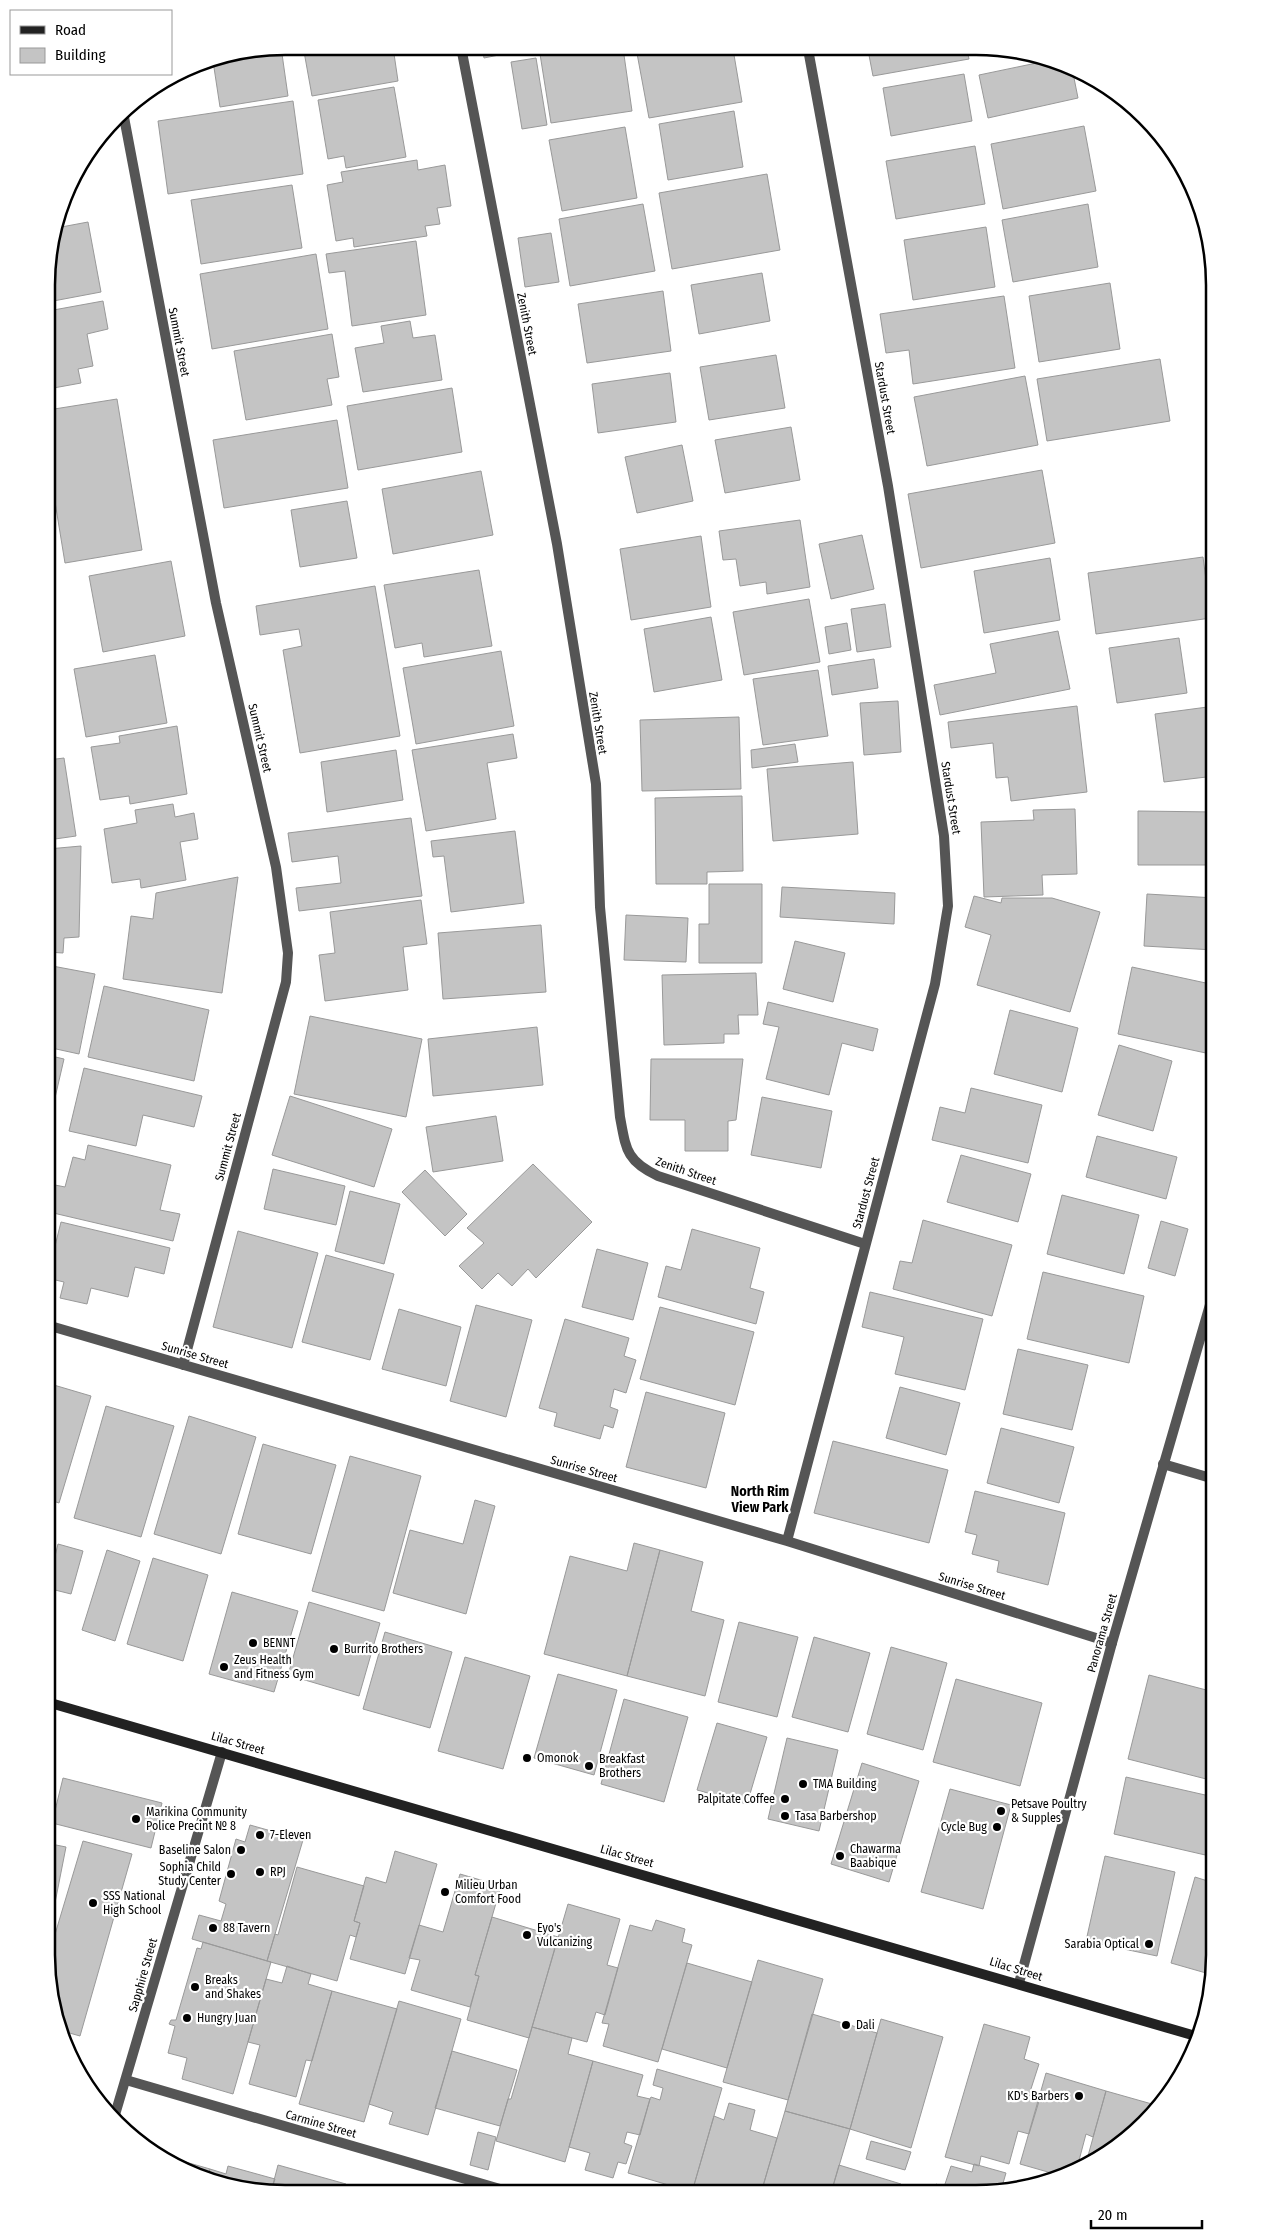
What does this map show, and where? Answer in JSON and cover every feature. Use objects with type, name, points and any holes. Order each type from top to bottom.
[{"type":"main road","name":"Lilac Street","points":[[55,1705],[1192,2035]]},
{"type":"street","name":"Zenith Street","points":[[463,55],[557,544],[596,784],[600,907],[620,1117],[626,1150],[641,1168],[658,1176],[866,1244]]},
{"type":"street","name":"Stardust Street","points":[[787,1541],[935,984],[948,906],[944,836],[888,486],[809,55]]},
{"type":"street","name":"Summit Street","points":[[124,120],[216,603],[276,867],[288,953],[286,982],[183,1364]]},
{"type":"street","name":"Panorama Street","points":[[1018,1983],[1112,1643],[1206,1318]]},
{"type":"street","name":"Sunrise Street","points":[[55,1327],[787,1541],[1112,1643]]},
{"type":"street","points":[[1163,1464],[1206,1477]]},
{"type":"street","name":"Sapphire Street","points":[[116,2111],[222,1752]]},
{"type":"street","name":"Carmine Street","points":[[126,2080],[486,2185]]},
{"type":"building","points":[[282,55],[288,96],[220,107],[214,66],[240,59]]},
{"type":"building","points":[[305,55],[394,55],[398,81],[312,96]]},
{"type":"building","points":[[483,55],[499,55],[484,58]]},
{"type":"building","points":[[540,55],[624,55],[632,111],[551,123]]},
{"type":"building","points":[[637,55],[734,55],[742,102],[649,118]]},
{"type":"building","points":[[869,55],[968,55],[969,59],[873,76]]},
{"type":"building","points":[[536,58],[547,125],[522,129],[511,62]]},
{"type":"building","points":[[1036,63],[1074,77],[1078,98],[988,118],[979,75]]},
{"type":"building","points":[[964,74],[972,121],[891,136],[883,88]]},
{"type":"building","points":[[394,87],[406,157],[346,168],[344,156],[328,159],[318,100]]},
{"type":"building","points":[[293,101],[303,174],[168,194],[158,121]]},
{"type":"building","points":[[734,111],[743,167],[668,180],[659,124]]},
{"type":"building","points":[[1084,126],[1096,191],[1003,209],[991,144]]},
{"type":"building","points":[[625,127],[637,198],[562,211],[549,140]]},
{"type":"building","points":[[975,146],[985,204],[896,219],[886,161]]},
{"type":"building","points":[[417,160],[418,170],[445,165],[451,206],[437,208],[440,224],[425,226],[427,236],[354,247],[353,238],[336,241],[327,185],[343,182],[341,172]]},
{"type":"building","points":[[767,174],[780,250],[672,269],[659,193]]},
{"type":"building","points":[[292,185],[302,248],[201,264],[191,200]]},
{"type":"building","points":[[643,204],[655,271],[570,286],[559,219]]},
{"type":"building","points":[[1088,204],[1098,267],[1013,282],[1002,220]]},
{"type":"building","points":[[88,222],[101,292],[55,301],[55,270],[63,227]]},
{"type":"building","points":[[986,227],[995,287],[913,300],[904,240]]},
{"type":"building","points":[[551,233],[559,282],[525,287],[518,238]]},
{"type":"building","points":[[416,241],[426,315],[352,326],[345,271],[329,273],[326,254]]},
{"type":"building","points":[[316,254],[328,329],[212,349],[200,274]]},
{"type":"building","points":[[762,273],[770,321],[699,334],[691,285]]},
{"type":"building","points":[[1110,283],[1120,349],[1039,362],[1029,296]]},
{"type":"building","points":[[663,291],[671,351],[587,363],[578,304]]},
{"type":"building","points":[[1004,296],[1015,368],[913,384],[909,350],[886,353],[880,314]]},
{"type":"building","points":[[103,301],[108,329],[87,334],[93,366],[78,369],[81,383],[55,388],[55,310]]},
{"type":"building","points":[[410,321],[413,338],[435,335],[442,380],[363,392],[355,348],[384,343],[381,326]]},
{"type":"building","points":[[332,334],[339,377],[327,379],[332,405],[246,420],[234,351]]},
{"type":"building","points":[[776,355],[785,408],[709,420],[700,367]]},
{"type":"building","points":[[1160,359],[1170,421],[1047,441],[1037,379]]},
{"type":"building","points":[[670,373],[676,422],[598,433],[592,384]]},
{"type":"building","points":[[1025,376],[1038,445],[927,466],[914,397]]},
{"type":"building","points":[[452,388],[462,452],[358,470],[347,406]]},
{"type":"building","points":[[117,399],[142,550],[65,563],[55,502],[55,409]]},
{"type":"building","points":[[337,420],[348,488],[224,508],[213,440]]},
{"type":"building","points":[[791,427],[800,480],[725,493],[715,440]]},
{"type":"building","points":[[682,445],[693,501],[637,513],[625,457]]},
{"type":"building","points":[[1042,470],[1055,543],[921,568],[908,494]]},
{"type":"building","points":[[481,471],[493,535],[393,554],[382,489]]},
{"type":"building","points":[[347,501],[357,558],[300,567],[291,510]]},
{"type":"building","points":[[800,520],[810,587],[767,594],[766,582],[740,586],[736,559],[723,560],[719,531]]},
{"type":"building","points":[[862,535],[874,589],[831,599],[819,544]]},
{"type":"building","points":[[701,536],[711,607],[631,620],[620,549]]},
{"type":"building","points":[[1203,557],[1206,580],[1206,619],[1096,634],[1088,573]]},
{"type":"building","points":[[1050,558],[1060,620],[984,633],[974,571]]},
{"type":"building","points":[[171,561],[185,636],[103,652],[89,576]]},
{"type":"building","points":[[479,570],[492,646],[424,657],[422,643],[395,648],[384,585]]},
{"type":"building","points":[[375,586],[400,736],[300,753],[283,650],[302,646],[299,629],[260,635],[256,606]]},
{"type":"building","points":[[809,599],[820,662],[744,675],[733,612]]},
{"type":"building","points":[[885,604],[891,647],[857,652],[851,609]]},
{"type":"building","points":[[711,617],[722,680],[654,692],[644,629]]},
{"type":"building","points":[[847,623],[851,650],[829,654],[825,627]]},
{"type":"building","points":[[1058,631],[1070,689],[940,715],[934,685],[996,673],[990,644]]},
{"type":"building","points":[[1179,638],[1187,693],[1117,703],[1109,648]]},
{"type":"building","points":[[501,651],[514,726],[416,744],[403,668]]},
{"type":"building","points":[[155,655],[167,723],[86,737],[74,669]]},
{"type":"building","points":[[874,659],[878,688],[832,695],[828,666]]},
{"type":"building","points":[[818,670],[828,736],[763,745],[753,679]]},
{"type":"building","points":[[898,701],[901,752],[864,755],[860,703]]},
{"type":"building","points":[[1077,706],[1087,792],[1011,801],[1008,777],[996,778],[993,743],[951,748],[948,722]]},
{"type":"building","points":[[1206,707],[1206,777],[1164,782],[1155,714]]},
{"type":"building","points":[[739,717],[741,789],[642,791],[640,720]]},
{"type":"building","points":[[177,726],[187,794],[130,804],[129,796],[100,800],[91,747],[120,743],[119,736]]},
{"type":"building","points":[[513,734],[517,758],[487,763],[496,819],[426,831],[412,750]]},
{"type":"building","points":[[795,744],[798,762],[752,768],[751,750]]},
{"type":"building","points":[[396,750],[403,800],[327,812],[321,762]]},
{"type":"building","points":[[64,758],[76,836],[55,839],[55,759]]},
{"type":"building","points":[[853,762],[858,834],[773,841],[767,769]]},
{"type":"building","points":[[742,796],[743,871],[707,872],[707,884],[656,884],[655,798]]},
{"type":"building","points":[[173,804],[175,817],[194,813],[198,839],[180,842],[186,880],[141,888],[140,879],[112,883],[104,829],[137,823],[135,810]]},
{"type":"building","points":[[1075,809],[1077,874],[1042,875],[1043,895],[984,897],[981,822],[1034,820],[1033,810]]},
{"type":"building","points":[[1138,811],[1206,812],[1206,865],[1138,865]]},
{"type":"building","points":[[411,818],[422,896],[299,911],[296,888],[341,883],[338,856],[292,862],[288,833]]},
{"type":"building","points":[[515,831],[524,903],[451,912],[444,856],[433,857],[431,841]]},
{"type":"building","points":[[81,846],[79,937],[64,938],[63,953],[55,952],[55,848]]},
{"type":"building","points":[[238,877],[222,993],[123,979],[131,916],[153,919],[156,893]]},
{"type":"building","points":[[709,884],[762,884],[762,963],[699,963],[699,924],[709,924]]},
{"type":"building","points":[[782,887],[895,893],[894,924],[780,917]]},
{"type":"building","points":[[1147,894],[1206,897],[1206,950],[1144,946]]},
{"type":"building","points":[[974,896],[1001,903],[1002,898],[1052,898],[1100,912],[1070,1012],[977,985],[991,935],[965,927]]},
{"type":"building","points":[[421,900],[427,944],[403,947],[408,990],[325,1001],[319,955],[335,953],[330,912]]},
{"type":"building","points":[[626,915],[688,918],[686,962],[624,960]]},
{"type":"building","points":[[541,925],[546,992],[443,999],[438,933]]},
{"type":"building","points":[[795,941],[845,953],[833,1002],[783,989]]},
{"type":"building","points":[[55,966],[95,974],[79,1054],[55,1049]]},
{"type":"building","points":[[1132,967],[1206,983],[1206,1053],[1118,1034]]},
{"type":"building","points":[[756,973],[758,1015],[738,1015],[739,1034],[724,1034],[724,1043],[664,1045],[662,975]]},
{"type":"building","points":[[104,986],[209,1010],[194,1081],[88,1057]]},
{"type":"building","points":[[768,1002],[878,1029],[873,1051],[842,1043],[829,1095],[766,1079],[779,1027],[763,1024]]},
{"type":"building","points":[[1010,1010],[1078,1028],[1062,1092],[994,1074]]},
{"type":"building","points":[[310,1016],[422,1039],[406,1117],[294,1094]]},
{"type":"building","points":[[537,1027],[543,1085],[433,1096],[428,1039]]},
{"type":"building","points":[[1119,1045],[1172,1061],[1153,1131],[1098,1115]]},
{"type":"building","points":[[55,1057],[64,1059],[55,1098]]},
{"type":"building","points":[[651,1059],[743,1059],[736,1120],[728,1121],[728,1151],[685,1151],[685,1120],[650,1120]]},
{"type":"building","points":[[84,1068],[202,1096],[194,1127],[143,1115],[136,1146],[69,1131]]},
{"type":"building","points":[[971,1088],[1042,1105],[1028,1163],[932,1140],[940,1107],[965,1113]]},
{"type":"building","points":[[290,1096],[392,1129],[374,1187],[272,1155]]},
{"type":"building","points":[[762,1097],[832,1111],[821,1168],[751,1155]]},
{"type":"building","points":[[496,1116],[503,1161],[433,1172],[426,1127]]},
{"type":"building","points":[[1097,1136],[1177,1157],[1166,1199],[1086,1177]]},
{"type":"building","points":[[88,1145],[171,1165],[160,1210],[180,1214],[173,1241],[55,1213],[55,1185],[65,1187],[73,1157],[85,1160]]},
{"type":"building","points":[[961,1155],[1031,1174],[1018,1222],[947,1202]]},
{"type":"building","points":[[533,1164],[592,1222],[536,1278],[528,1269],[512,1286],[498,1273],[482,1289],[459,1266],[484,1243],[467,1228]]},
{"type":"building","points":[[273,1169],[345,1186],[336,1225],[264,1209]]},
{"type":"building","points":[[425,1170],[467,1214],[445,1236],[402,1192]]},
{"type":"building","points":[[350,1191],[400,1204],[384,1264],[335,1251]]},
{"type":"building","points":[[1062,1195],[1139,1215],[1124,1274],[1047,1254]]},
{"type":"building","points":[[923,1220],[1012,1245],[992,1316],[893,1289],[900,1261],[912,1263]]},
{"type":"building","points":[[1161,1221],[1188,1229],[1175,1276],[1148,1268]]},
{"type":"building","points":[[61,1222],[170,1248],[164,1274],[135,1267],[128,1297],[91,1288],[87,1304],[60,1298],[64,1282],[55,1280],[55,1246]]},
{"type":"building","points":[[692,1229],[760,1248],[750,1288],[764,1292],[756,1324],[658,1297],[666,1266],[681,1270]]},
{"type":"building","points":[[238,1231],[318,1253],[292,1348],[213,1327]]},
{"type":"building","points":[[597,1249],[648,1263],[633,1320],[582,1307]]},
{"type":"building","points":[[326,1255],[394,1274],[370,1360],[302,1342]]},
{"type":"building","points":[[1043,1272],[1144,1296],[1129,1363],[1027,1339]]},
{"type":"building","points":[[870,1292],[983,1319],[965,1390],[895,1374],[904,1337],[862,1327]]},
{"type":"building","points":[[476,1305],[532,1320],[506,1417],[450,1401]]},
{"type":"building","points":[[660,1307],[754,1332],[735,1405],[640,1379]]},
{"type":"building","points":[[399,1309],[461,1327],[446,1386],[382,1369]]},
{"type":"building","points":[[565,1319],[629,1338],[624,1356],[636,1360],[626,1393],[614,1389],[610,1407],[618,1410],[613,1428],[604,1425],[600,1439],[554,1426],[557,1413],[539,1408]]},
{"type":"building","points":[[1018,1349],[1088,1365],[1072,1430],[1003,1414]]},
{"type":"building","points":[[55,1385],[91,1396],[59,1503],[55,1502]]},
{"type":"building","points":[[900,1387],[960,1403],[946,1455],[886,1438]]},
{"type":"building","points":[[646,1392],[725,1413],[706,1488],[626,1467]]},
{"type":"building","points":[[106,1406],[174,1426],[141,1537],[74,1518]]},
{"type":"building","points":[[189,1416],[256,1437],[221,1554],[154,1534]]},
{"type":"building","points":[[1001,1428],[1074,1447],[1059,1503],[987,1483]]},
{"type":"building","points":[[833,1441],[948,1470],[929,1543],[814,1513]]},
{"type":"building","points":[[263,1444],[336,1465],[311,1554],[238,1534]]},
{"type":"building","points":[[350,1456],[421,1476],[384,1611],[312,1591]]},
{"type":"building","points":[[975,1491],[1065,1513],[1048,1585],[997,1572],[999,1561],[972,1554],[977,1535],[965,1532]]},
{"type":"building","points":[[475,1500],[495,1506],[466,1614],[393,1593],[410,1530],[463,1544]]},
{"type":"building","points":[[634,1543],[660,1550],[627,1676],[544,1654],[570,1556],[627,1571]]},
{"type":"building","points":[[58,1544],[83,1551],[71,1594],[55,1590],[55,1556]]},
{"type":"building","points":[[107,1550],[140,1561],[115,1641],[82,1630]]},
{"type":"building","points":[[660,1550],[703,1562],[691,1611],[724,1620],[705,1696],[627,1676]]},
{"type":"building","points":[[153,1558],[208,1575],[183,1661],[127,1644]]},
{"type":"building","name":"BENNT","points":[[232,1592],[298,1611],[274,1692],[209,1674]]},
{"type":"building","name":"Burrito Brothers","points":[[309,1602],[380,1623],[359,1696],[288,1675]]},
{"type":"building","points":[[739,1622],[798,1637],[777,1717],[718,1702]]},
{"type":"building","points":[[385,1632],[452,1652],[430,1728],[363,1709]]},
{"type":"building","points":[[814,1637],[870,1653],[848,1732],[792,1717]]},
{"type":"building","points":[[891,1647],[947,1663],[923,1750],[867,1734]]},
{"type":"building","points":[[465,1657],[530,1676],[503,1769],[438,1751]]},
{"type":"building","points":[[558,1674],[617,1690],[594,1775],[534,1758]]},
{"type":"building","points":[[1149,1675],[1206,1690],[1206,1779],[1128,1759]]},
{"type":"building","points":[[956,1679],[1042,1703],[1020,1786],[933,1762]]},
{"type":"building","points":[[624,1699],[688,1717],[664,1802],[601,1784]]},
{"type":"building","points":[[717,1723],[767,1737],[747,1804],[697,1790]]},
{"type":"building","name":"TMA Building","points":[[787,1738],[838,1750],[819,1831],[768,1819]]},
{"type":"building","points":[[862,1763],[919,1781],[889,1882],[831,1864]]},
{"type":"building","points":[[1126,1777],[1206,1795],[1206,1855],[1114,1834]]},
{"type":"building","points":[[63,1778],[162,1803],[151,1848],[55,1824],[55,1811]]},
{"type":"building","points":[[950,1789],[1011,1805],[983,1909],[921,1892]]},
{"type":"building","name":"RPJ","points":[[250,1825],[303,1840],[267,1961],[192,1939],[199,1915],[221,1921],[226,1904],[219,1901],[236,1839],[245,1842]]},
{"type":"building","points":[[83,1841],[132,1854],[80,2036],[69,2033],[59,2000],[55,1970],[55,1934]]},
{"type":"building","points":[[55,1845],[66,1847],[55,1903]]},
{"type":"building","points":[[395,1851],[437,1864],[405,1974],[350,1959],[360,1923],[354,1921],[366,1877],[386,1883]]},
{"type":"building","points":[[1105,1856],[1175,1872],[1157,1956],[1086,1941]]},
{"type":"building","points":[[297,1867],[364,1886],[354,1921],[360,1923],[356,1937],[350,1935],[337,1981],[267,1961],[275,1934],[278,1935]]},
{"type":"building","points":[[460,1874],[501,1886],[475,1975],[479,1976],[470,2007],[411,1990],[420,1960],[409,1958],[419,1925],[443,1932]]},
{"type":"building","points":[[1195,1877],[1206,1880],[1206,1973],[1171,1963]]},
{"type":"building","points":[[568,1904],[620,1919],[607,1965],[618,1968],[605,2015],[596,2012],[587,2042],[532,2027]]},
{"type":"building","points":[[492,1917],[558,1937],[529,2038],[467,2020],[479,1976],[475,1975]]},
{"type":"building","points":[[656,1920],[685,1929],[682,1942],[692,1945],[658,2062],[603,2046],[609,2024],[602,2023],[630,1925],[652,1931]]},
{"type":"building","points":[[203,1942],[271,1962],[233,2094],[182,2079],[187,2058],[168,2053],[175,2026],[169,2024],[171,2020],[176,2020],[197,1948],[201,1949]]},
{"type":"building","points":[[758,1960],[823,1979],[788,2100],[723,2082]]},
{"type":"building","points":[[687,1963],[752,1982],[727,2068],[662,2049]]},
{"type":"building","points":[[287,1966],[311,1974],[308,1984],[332,1991],[312,2061],[306,2060],[296,2097],[249,2084],[260,2045],[248,2042],[266,1979],[282,1983]]},
{"type":"building","points":[[332,1991],[397,2009],[364,2122],[299,2104]]},
{"type":"building","points":[[399,2001],[461,2019],[428,2135],[389,2124],[393,2112],[369,2104]]},
{"type":"building","points":[[812,2014],[877,2033],[850,2129],[785,2111]]},
{"type":"building","points":[[881,2019],[943,2037],[911,2148],[850,2129]]},
{"type":"building","points":[[984,2024],[1030,2037],[1024,2059],[1039,2064],[1029,2095],[1040,2098],[1029,2134],[1018,2131],[1009,2164],[981,2156],[979,2166],[945,2157]]},
{"type":"building","points":[[532,2027],[572,2038],[568,2054],[593,2061],[565,2162],[496,2141],[508,2099],[511,2099]]},
{"type":"building","points":[[452,2051],[517,2070],[500,2126],[435,2108]]},
{"type":"building","points":[[593,2061],[643,2075],[637,2096],[650,2099],[640,2135],[627,2132],[624,2143],[632,2146],[626,2164],[618,2162],[613,2178],[585,2170],[590,2153],[569,2147]]},
{"type":"building","points":[[657,2069],[722,2088],[694,2185],[668,2185],[628,2173],[650,2099],[651,2097],[660,2100],[663,2088],[653,2085]]},
{"type":"building","points":[[1046,2073],[1106,2091],[1093,2137],[1086,2134],[1079,2160],[1051,2173],[1020,2164]]},
{"type":"building","points":[[1106,2091],[1151,2104],[1128,2128],[1088,2156]]},
{"type":"building","points":[[729,2103],[755,2110],[750,2130],[777,2138],[763,2185],[694,2185],[714,2116],[724,2120]]},
{"type":"building","points":[[785,2111],[850,2129],[833,2185],[763,2185]]},
{"type":"building","points":[[478,2132],[496,2137],[488,2170],[470,2165]]},
{"type":"building","points":[[871,2141],[911,2152],[905,2170],[866,2159]]},
{"type":"building","points":[[185,2162],[210,2169],[209,2172]]},
{"type":"building","points":[[974,2164],[1006,2173],[1003,2183],[945,2185],[951,2166],[972,2172]]},
{"type":"building","points":[[278,2165],[346,2184],[346,2185],[273,2185]]},
{"type":"building","points":[[839,2165],[901,2184],[901,2185],[833,2185]]},
{"type":"building","points":[[228,2166],[275,2179],[273,2185],[270,2185],[240,2181],[209,2172],[210,2169],[226,2174]]},
{"type":"place","name":"BENNT","points":[[253,1643]]},
{"type":"place","name":"Burrito Brothers","points":[[334,1649]]},
{"type":"place","name":"Zeus Health and Fitness Gym","points":[[224,1667]]},
{"type":"place","name":"Omonok","points":[[527,1758]]},
{"type":"place","name":"Breakfast Brothers","points":[[589,1766]]},
{"type":"place","name":"TMA Building","points":[[803,1784]]},
{"type":"place","name":"Palpitate Coffee","points":[[785,1799]]},
{"type":"place","name":"Petsave Poultry & Supples","points":[[1001,1811]]},
{"type":"place","name":"Tasa Barbershop","points":[[785,1816]]},
{"type":"place","name":"Marikina Community Police Precint № 8","points":[[136,1819]]},
{"type":"place","name":"Cycle Bug","points":[[997,1827]]},
{"type":"place","name":"7-Eleven","points":[[260,1835]]},
{"type":"place","name":"Baseline Salon","points":[[241,1850]]},
{"type":"place","name":"Chawarma Baabique","points":[[840,1856]]},
{"type":"place","name":"RPJ","points":[[260,1872]]},
{"type":"place","name":"Sophia Child Study Center","points":[[231,1874]]},
{"type":"place","name":"Milieu Urban Comfort Food","points":[[445,1892]]},
{"type":"place","name":"SSS National High School","points":[[93,1903]]},
{"type":"place","name":"88 Tavern","points":[[213,1928]]},
{"type":"place","name":"Eyo's Vulcanizing","points":[[527,1935]]},
{"type":"place","name":"Sarabia Optical","points":[[1149,1944]]},
{"type":"place","name":"Breaks and Shakes","points":[[195,1987]]},
{"type":"place","name":"Hungry Juan","points":[[187,2018]]},
{"type":"place","name":"Dali","points":[[846,2025]]},
{"type":"place","name":"KD's Barbers","points":[[1079,2096]]},
{"type":"district","name":"North Rim View Park","points":[[760,1499]]}]
